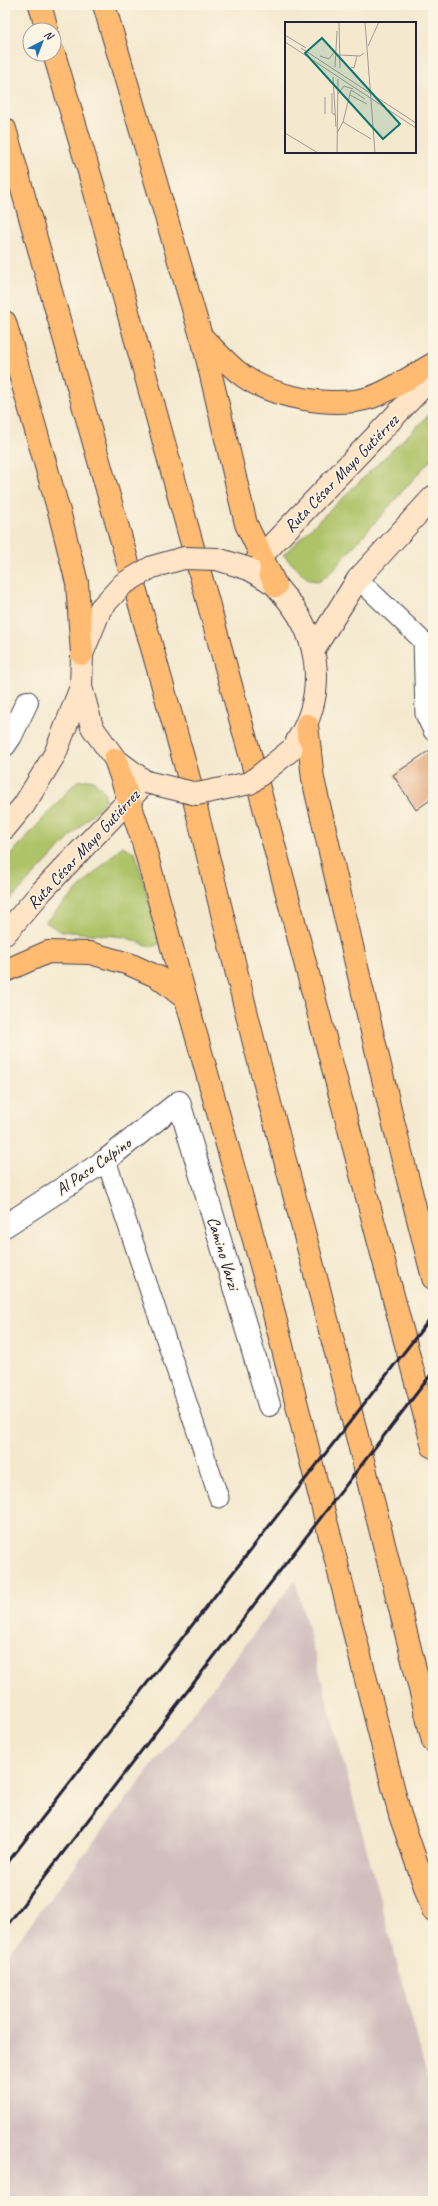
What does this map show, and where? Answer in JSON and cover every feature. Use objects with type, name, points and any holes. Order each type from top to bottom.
[{"type":"highway","points":[[40,5],[45,22]]},
{"type":"highway","points":[[104,5],[201,336],[255,563]]},
{"type":"highway","points":[[56,62],[93,185],[251,758],[433,1447]]},
{"type":"highway","points":[[5,129],[188,775],[254,1043],[341,1372],[433,1741]]},
{"type":"highway","points":[[5,322],[60,515],[77,583],[82,654]]},
{"type":"highway","points":[[201,336],[226,362],[244,376],[268,389],[317,401],[347,402],[372,397],[433,364]]},
{"type":"highway","points":[[307,726],[313,779],[390,1113],[433,1278]]},
{"type":"highway","points":[[115,759],[143,842],[268,1290],[400,1815],[433,1910]]},
{"type":"highway","points":[[5,971],[48,952],[90,953],[129,964],[158,977],[186,999]]},
{"type":"main road","name":"Ruta César Mayo Gutiérrez","points":[[255,563],[433,376]]},
{"type":"main road","points":[[314,649],[358,579],[433,497]]},
{"type":"main road","points":[[184,558],[217,559],[255,563],[300,614],[314,649],[317,688],[307,726],[291,750],[250,784],[198,794],[146,782],[115,759],[92,727],[81,687],[82,654],[101,608],[123,584],[152,567],[165,563],[184,558]]},
{"type":"main road","points":[[5,828],[24,805],[55,754],[81,687]]},
{"type":"main road","name":"Ruta César Mayo Gutiérrez","points":[[5,934],[42,891],[146,782]]},
{"type":"street","points":[[5,745],[12,736],[27,702]]},
{"type":"street","name":"Al Paso Calpino","points":[[5,1226],[106,1160],[178,1102]]},
{"type":"street","name":"Camino Varzi","points":[[178,1102],[269,1405]]},
{"type":"lane","points":[[358,579],[428,644],[425,714],[433,731]]},
{"type":"lane","points":[[106,1160],[219,1498]]},
{"type":"shaded area","points":[[295,1580],[433,2098],[433,2201],[5,2201],[5,1957]]},
{"type":"green space","points":[[433,411],[433,457],[331,572],[320,581],[309,580],[283,555]]},
{"type":"green space","points":[[92,779],[105,792],[105,801],[5,905],[5,861],[77,781]]},
{"type":"green space","points":[[122,846],[135,852],[161,943],[151,947],[125,937],[60,931],[45,922]]},
{"type":"building","points":[[433,748],[433,798],[416,810],[393,775]]},
{"type":"railway","points":[[5,1866],[433,1315]]},
{"type":"railway","points":[[5,1928],[433,1372]]}]
